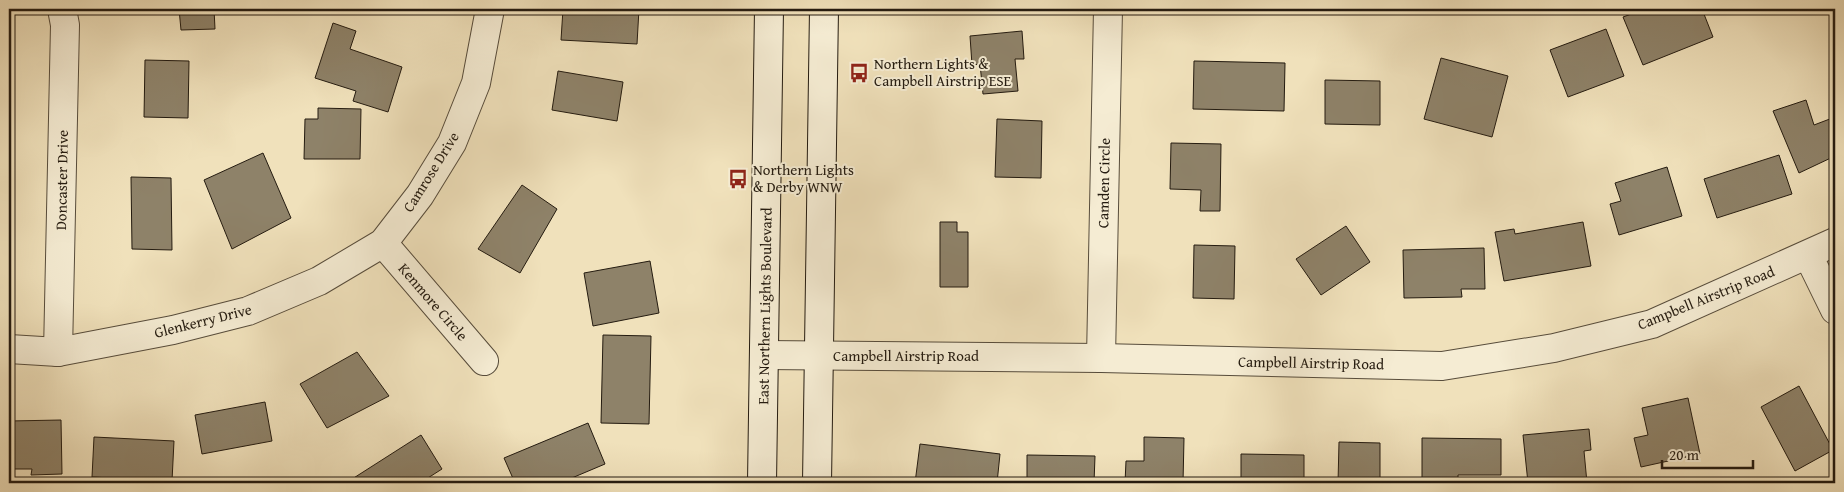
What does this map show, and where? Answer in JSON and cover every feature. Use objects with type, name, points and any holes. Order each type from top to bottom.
[{"type":"street","name":"Doncaster Drive","points":[[58,352],[65,25],[62,9]]},
{"type":"street","name":"Camrose Drive","points":[[382,243],[420,195],[452,143],[476,83],[490,9]]},
{"type":"street","name":"East Northern Lights Boulevard","points":[[762,483],[769,9]]},
{"type":"street","points":[[817,483],[824,9]]},
{"type":"street","name":"Camden Circle","points":[[1100,358],[1108,9]]},
{"type":"street","name":"Campbell Airstrip Road","points":[[765,355],[1100,358],[1442,366],[1554,348],[1652,324],[1835,242]]},
{"type":"street","name":"Glenkerry Drive","points":[[9,349],[58,352],[173,330],[248,311],[319,281],[382,243]]},
{"type":"street","name":"Kenmore Circle","points":[[382,243],[484,361]]},
{"type":"street","points":[[1808,255],[1835,310]]},
{"type":"building","points":[[179,9],[214,9],[215,29],[181,30]]},
{"type":"building","points":[[563,9],[639,9],[637,44],[561,40]]},
{"type":"building","points":[[1645,9],[1702,9],[1713,37],[1643,65],[1623,17]]},
{"type":"building","points":[[333,23],[356,31],[350,49],[402,67],[388,112],[353,101],[356,91],[315,78]]},
{"type":"building","points":[[1606,29],[1624,76],[1568,97],[1550,50]]},
{"type":"building","points":[[1022,31],[1024,59],[1015,59],[1018,91],[983,94],[980,64],[972,65],[970,36]]},
{"type":"building","points":[[1441,58],[1508,76],[1492,137],[1424,119]]},
{"type":"building","points":[[145,60],[189,61],[188,118],[144,117]]},
{"type":"building","points":[[1194,61],[1285,63],[1284,111],[1193,109]]},
{"type":"building","points":[[558,71],[623,82],[617,121],[552,110]]},
{"type":"building","points":[[1325,80],[1380,81],[1380,125],[1325,124]]},
{"type":"building","points":[[1806,100],[1814,125],[1835,117],[1835,156],[1799,173],[1773,111]]},
{"type":"building","points":[[318,108],[361,109],[360,159],[304,159],[305,119],[318,119]]},
{"type":"building","points":[[997,119],[1042,121],[1041,178],[995,177]]},
{"type":"building","points":[[1171,143],[1221,144],[1220,211],[1200,211],[1201,190],[1170,189]]},
{"type":"building","points":[[263,153],[291,218],[232,249],[204,180]]},
{"type":"building","points":[[1779,155],[1792,194],[1717,218],[1704,179]]},
{"type":"building","points":[[1667,167],[1682,216],[1619,235],[1610,204],[1621,201],[1615,183]]},
{"type":"building","points":[[131,177],[171,178],[172,250],[132,249]]},
{"type":"building","points":[[522,185],[557,209],[520,273],[478,249]]},
{"type":"building","points":[[940,222],[957,222],[957,232],[968,232],[968,287],[940,287]]},
{"type":"building","points":[[1583,222],[1591,266],[1504,281],[1495,232],[1514,229],[1515,234]]},
{"type":"building","points":[[1346,226],[1370,262],[1321,295],[1296,259]]},
{"type":"building","points":[[1194,245],[1235,246],[1234,299],[1193,298]]},
{"type":"building","points":[[1484,248],[1485,289],[1461,289],[1462,297],[1404,298],[1403,250]]},
{"type":"building","points":[[650,261],[659,313],[593,326],[584,273]]},
{"type":"building","points":[[603,335],[651,336],[649,424],[601,423]]},
{"type":"building","points":[[357,352],[389,396],[327,428],[300,384]]},
{"type":"building","points":[[1799,386],[1833,450],[1795,471],[1761,407]]},
{"type":"building","points":[[1688,398],[1700,454],[1641,467],[1634,438],[1648,435],[1642,408]]},
{"type":"building","points":[[265,402],[272,441],[202,454],[195,415]]},
{"type":"building","points":[[61,420],[62,474],[31,475],[32,469],[9,469],[9,421]]},
{"type":"building","points":[[588,423],[605,464],[560,483],[515,483],[504,458]]},
{"type":"building","points":[[1589,429],[1591,450],[1584,451],[1587,483],[1528,483],[1523,435]]},
{"type":"building","points":[[421,435],[442,469],[420,483],[351,483],[349,481]]},
{"type":"building","points":[[94,437],[174,441],[172,481],[92,477]]},
{"type":"building","points":[[1144,437],[1184,438],[1183,483],[1125,483],[1126,461],[1144,461]]},
{"type":"building","points":[[1422,438],[1501,439],[1501,475],[1458,475],[1458,483],[1422,483]]},
{"type":"building","points":[[1339,442],[1380,443],[1380,483],[1338,483]]},
{"type":"building","points":[[920,444],[1000,454],[997,483],[915,483]]},
{"type":"building","points":[[1241,454],[1304,455],[1304,483],[1241,483]]},
{"type":"building","points":[[1027,455],[1095,456],[1094,483],[1027,483]]},
{"type":"place","name":"Northern Lights & Campbell Airstrip ESE","points":[[859,73]]},
{"type":"place","name":"Northern Lights & Derby WNW","points":[[738,179]]}]
